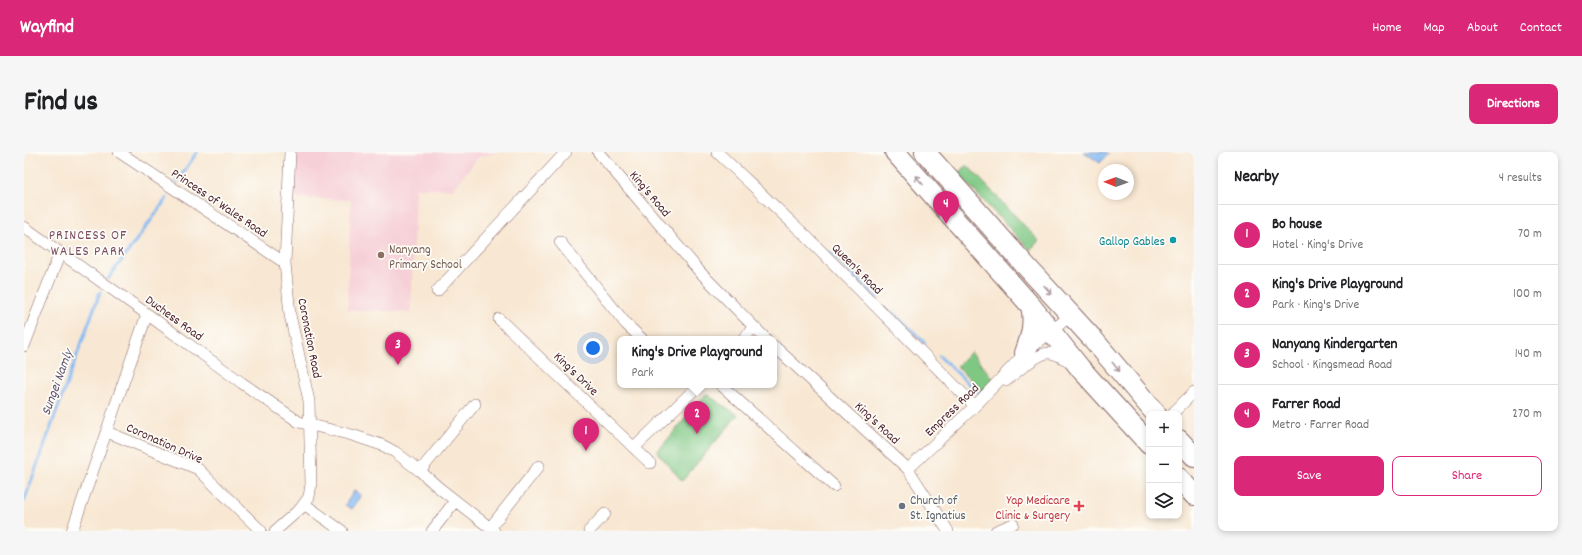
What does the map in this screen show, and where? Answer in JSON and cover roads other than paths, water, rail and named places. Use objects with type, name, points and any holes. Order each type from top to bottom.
[{"type":"highway","points":[[895,152],[1031,306],[1080,368],[1146,441]]},
{"type":"highway","points":[[925,152],[1092,338],[1153,411]]},
{"type":"highway","points":[[1025,353],[1032,335],[1033,315],[1031,306]]},
{"type":"highway","points":[[1182,443],[1194,456]]},
{"type":"highway","points":[[1182,481],[1194,495]]},
{"type":"street","name":"Princess of Wales Road","points":[[119,152],[285,262]]},
{"type":"street","name":"Coronation Road","points":[[275,531],[309,498],[311,484],[311,426],[309,401],[290,316],[285,262],[290,152]]},
{"type":"street","points":[[438,291],[566,152]]},
{"type":"street","name":"King's Road","points":[[598,152],[700,272],[762,336]]},
{"type":"street","name":"Queen's Road","points":[[717,152],[807,236],[975,406]]},
{"type":"street","name":"Duchess Road","points":[[24,227],[299,422],[352,435],[382,445],[395,452],[492,529]]},
{"type":"street","points":[[560,242],[626,324],[639,336]]},
{"type":"street","points":[[24,346],[60,253]]},
{"type":"street","name":"Coronation Drive","points":[[72,531],[147,314]]},
{"type":"street","name":"Empress Road","points":[[908,469],[975,406],[1025,353],[1071,315]]},
{"type":"street","name":"King's Drive","points":[[499,318],[650,463]]},
{"type":"street","points":[[746,336],[753,328]]},
{"type":"street","name":"King's Road","points":[[777,349],[908,469],[948,531]]},
{"type":"street","name":"Empress Road","points":[[995,386],[1003,383],[1040,355],[1044,354],[1057,355],[1080,368]]},
{"type":"street","points":[[634,448],[693,388]]},
{"type":"street","points":[[724,388],[834,486]]},
{"type":"street","points":[[1175,411],[1194,392]]},
{"type":"street","points":[[420,471],[475,404]]},
{"type":"street","name":"Coronation Drive","points":[[107,432],[198,469],[261,531]]},
{"type":"street","points":[[492,529],[539,466]]},
{"type":"street","points":[[432,531],[455,501]]},
{"type":"street","points":[[304,504],[342,531]]},
{"type":"street","points":[[589,531],[605,514]]},
{"type":"street","points":[[996,531],[1012,524]]},
{"type":"water","points":[[1084,152],[1105,152],[1109,154],[1100,163]]},
{"type":"water","points":[[354,491],[361,495],[352,509],[345,505]]},
{"type":"waterway","name":"Sungei Namly","points":[[177,182],[197,152]]},
{"type":"waterway","name":"Sungei Namly","points":[[108,279],[167,198]]},
{"type":"waterway","points":[[830,252],[878,298]]},
{"type":"waterway","name":"Sungei Namly","points":[[24,501],[100,292]]},
{"type":"waterway","points":[[893,312],[925,343]]},
{"type":"waterway","points":[[939,356],[979,393]]},
{"type":"place","name":"Farrer Road","points":[[946,224]]},
{"type":"place","name":"Gallop Gables","points":[[1173,240]]},
{"type":"place","name":"Nanyang Primary School","points":[[381,255]]},
{"type":"place","name":"Nanyang Kindergarten","points":[[398,365]]},
{"type":"place","name":"King's Drive Playground","points":[[697,434]]},
{"type":"place","name":"Bo house","points":[[586,451]]},
{"type":"place","name":"Church of St. Ignatius","points":[[902,506]]},
{"type":"place","name":"Yap Medicare Clinic & Surgery","points":[[1079,506]]},
{"type":"district","name":"PRINCESS OF WALES PARK","points":[[88,242]]}]
